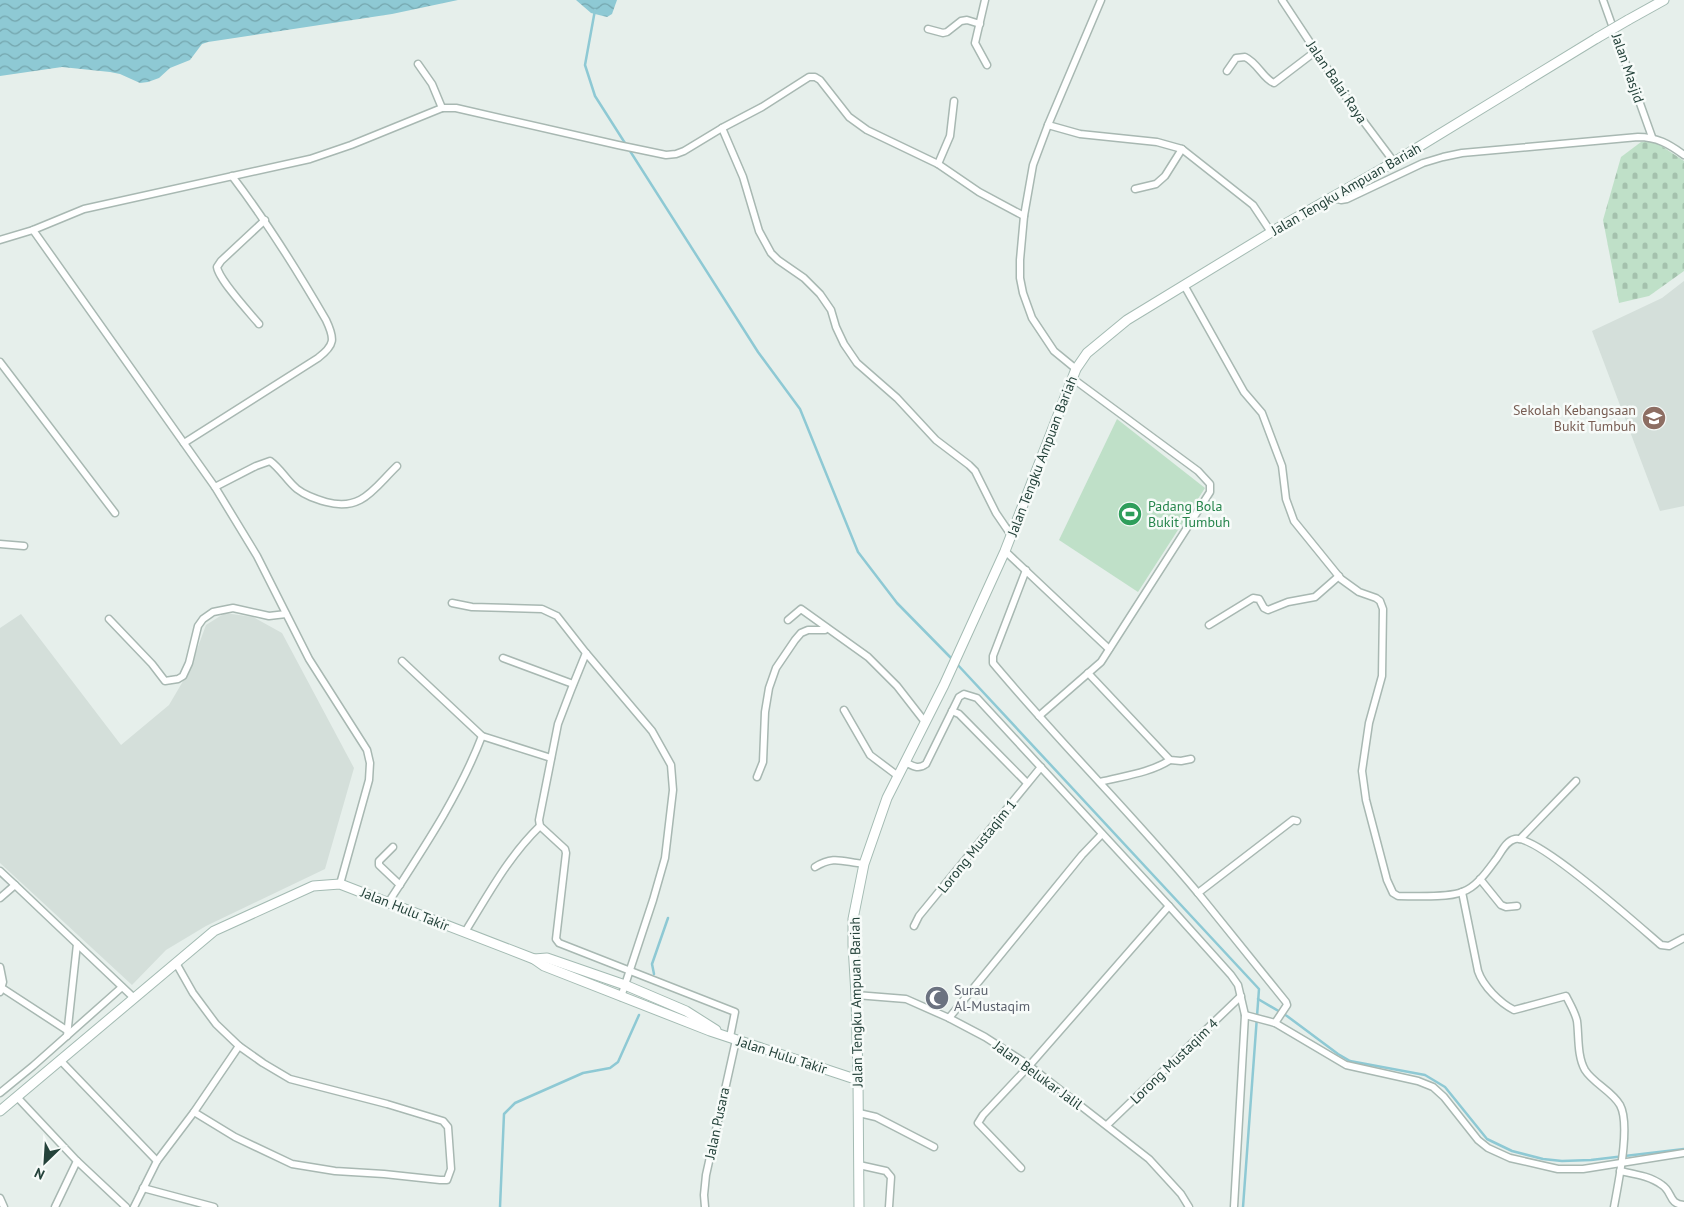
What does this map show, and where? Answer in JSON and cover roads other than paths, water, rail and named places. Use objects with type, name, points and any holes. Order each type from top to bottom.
[{"type":"main road","name":"Jalan Tengku Ampuan Bariah","points":[[859,1207],[856,995],[852,945],[853,919],[864,864],[887,798],[944,685],[1005,551],[1074,374],[1087,353],[1127,320],[1184,285],[1271,232],[1394,162],[1597,38],[1664,0]]},
{"type":"main road","name":"Jalan Hulu Takir","points":[[0,1111],[214,931],[313,886],[340,884],[534,959],[544,966],[710,1031],[718,1032],[733,1039],[858,1080]]},
{"type":"main road","points":[[534,959],[546,958],[625,985],[686,1011],[712,1026],[718,1032]]},
{"type":"street","points":[[985,0],[975,43],[987,66]]},
{"type":"street","points":[[1039,716],[1101,662],[1210,492],[1210,484],[1198,470],[1074,374],[1054,351],[1032,318],[1023,293],[1020,278],[1020,260],[1024,216],[1033,166],[1048,125],[1101,0]]},
{"type":"street","name":"Jalan Balai Raya","points":[[1282,0],[1352,106],[1394,162]]},
{"type":"street","name":"Jalan Masjid","points":[[1604,0],[1652,137]]},
{"type":"street","points":[[928,30],[947,32],[961,21],[967,20],[980,24]]},
{"type":"street","points":[[1227,71],[1236,58],[1244,57],[1257,65],[1268,80],[1274,83],[1316,51]]},
{"type":"street","points":[[418,64],[432,84],[442,108]]},
{"type":"street","points":[[0,240],[33,230],[84,209],[310,159],[351,145],[442,108],[456,108],[666,155],[684,151],[809,77],[815,77],[820,80],[849,117],[867,130],[938,164],[978,192],[1024,216]]},
{"type":"street","points":[[938,164],[950,136],[954,101]]},
{"type":"street","points":[[1048,125],[1080,134],[1157,142],[1182,149],[1253,206],[1271,232]]},
{"type":"street","points":[[722,128],[743,177],[759,231],[771,253],[804,278],[820,294],[831,310],[844,344],[857,363],[897,398],[936,440],[975,471],[996,513],[1011,535]]},
{"type":"street","points":[[1333,198],[1347,199],[1423,163],[1462,153],[1629,137],[1652,137],[1665,142],[1684,155]]},
{"type":"street","points":[[1135,189],[1156,184],[1165,176],[1182,149]]},
{"type":"street","points":[[184,444],[318,358],[330,349],[333,340],[326,320],[265,220],[232,176]]},
{"type":"street","points":[[259,324],[218,273],[217,267],[265,220]]},
{"type":"street","points":[[33,230],[215,487],[257,556],[309,659],[367,750],[370,763],[369,780],[340,884]]},
{"type":"street","points":[[1184,285],[1244,392],[1262,413],[1282,466],[1286,499],[1294,521],[1338,576],[1359,592],[1376,598],[1380,601],[1383,609],[1382,676],[1369,722],[1362,771],[1366,800],[1387,880],[1394,893],[1398,896],[1435,896],[1462,892],[1480,879],[1508,843],[1515,839],[1520,839],[1544,852],[1604,895],[1661,945],[1669,946],[1684,938]]},
{"type":"street","points":[[0,362],[115,513]]},
{"type":"street","points":[[215,487],[261,464],[270,462],[293,486],[305,494],[333,504],[349,504],[364,499],[396,466]]},
{"type":"street","points":[[0,544],[24,546]]},
{"type":"street","points":[[1005,551],[1110,649]]},
{"type":"street","points":[[1026,570],[993,656],[994,663],[1039,716],[1198,893],[1277,989],[1286,1002],[1285,1008],[1276,1021]]},
{"type":"street","points":[[1209,625],[1253,598],[1259,599],[1264,608],[1268,610],[1288,602],[1315,597],[1338,576]]},
{"type":"street","points":[[452,603],[472,607],[542,609],[551,612],[562,621],[586,653],[652,731],[671,765],[673,790],[665,858],[621,997]]},
{"type":"street","points":[[109,619],[152,664],[165,681],[178,680],[183,676],[198,626],[213,612],[232,608],[269,616],[286,614]]},
{"type":"street","points":[[788,620],[802,609],[868,657],[897,686],[925,722]]},
{"type":"street","points":[[757,778],[763,762],[769,688],[776,668],[801,634],[808,630],[825,630],[827,628]]},
{"type":"street","points":[[586,653],[558,724],[538,820],[540,826],[565,849],[566,853],[556,939],[559,943],[629,971]]},
{"type":"street","points":[[503,658],[573,684]]},
{"type":"street","points":[[402,661],[482,736],[551,758]]},
{"type":"street","points":[[1088,673],[1170,760]]},
{"type":"street","points":[[905,762],[915,767],[922,767],[926,764],[959,697],[964,694],[977,698],[1232,975],[1247,1016],[1234,1207]]},
{"type":"street","points":[[844,710],[870,754],[898,776]]},
{"type":"street","points":[[952,711],[959,714],[1028,783]]},
{"type":"street","points":[[388,903],[434,832],[466,774],[482,736]]},
{"type":"street","points":[[1100,782],[1150,770],[1170,760],[1181,761],[1191,759]]},
{"type":"street","name":"Lorong Mustaqim 1","points":[[914,926],[920,916],[1041,767]]},
{"type":"street","points":[[1520,839],[1576,781]]},
{"type":"street","points":[[1198,893],[1293,820],[1297,821]]},
{"type":"street","points":[[465,932],[499,876],[524,843],[540,826]]},
{"type":"street","points":[[949,1018],[1082,855],[1102,834]]},
{"type":"street","points":[[393,847],[380,861],[379,865],[400,885]]},
{"type":"street","points":[[815,867],[823,862],[834,859],[864,864]]},
{"type":"street","points":[[0,870],[134,998]]},
{"type":"street","points":[[1480,879],[1501,905],[1517,906]]},
{"type":"street","points":[[0,898],[16,885]]},
{"type":"street","points":[[1462,892],[1478,971],[1483,983],[1508,1007],[1514,1010],[1566,996],[1576,1018],[1581,1058],[1586,1070],[1612,1095],[1623,1111],[1624,1137],[1622,1162],[1614,1207]]},
{"type":"street","points":[[1021,1168],[978,1123],[983,1115],[1029,1066],[1169,906]]},
{"type":"street","points":[[68,1033],[78,944]]},
{"type":"street","points":[[176,963],[193,993],[216,1024],[239,1046],[264,1064],[290,1079],[387,1104],[443,1121],[448,1127],[451,1168],[447,1180],[440,1180],[336,1171],[298,1165],[235,1137],[194,1112]]},
{"type":"street","points":[[0,967],[4,982],[1,990],[68,1033]]},
{"type":"street","name":"Jalan Pusara","points":[[629,971],[736,1012],[733,1039],[706,1175],[705,1207]]},
{"type":"street","points":[[0,1093],[122,987]]},
{"type":"street","name":"Jalan Belukar Jalil","points":[[856,995],[906,999],[949,1018],[985,1037],[1029,1066],[1149,1159],[1181,1194],[1189,1207]]},
{"type":"street","name":"Lorong Mustaqim 4","points":[[1108,1126],[1241,996]]},
{"type":"street","points":[[1247,1016],[1276,1021],[1346,1066],[1418,1081],[1433,1087],[1444,1097],[1478,1140],[1498,1154],[1527,1163],[1558,1168],[1583,1169],[1684,1153]]},
{"type":"street","points":[[134,1207],[157,1161],[194,1112],[239,1046]]},
{"type":"street","points":[[60,1060],[157,1161]]},
{"type":"street","points":[[17,1097],[77,1161],[126,1207]]},
{"type":"street","points":[[858,1113],[876,1117],[934,1147]]},
{"type":"street","points":[[55,1207],[77,1161]]},
{"type":"street","points":[[1622,1162],[1656,1181],[1665,1188],[1672,1201],[1684,1205]]},
{"type":"street","points":[[859,1165],[886,1171],[890,1174],[889,1207]]},
{"type":"street","points":[[143,1188],[214,1207]]},
{"type":"street","points":[[0,1198],[4,1207]]},
{"type":"water","points":[[0,0],[458,0],[392,14],[208,42],[202,44],[190,60],[170,68],[159,78],[140,83],[120,74],[62,67],[0,76]]},
{"type":"water","points":[[576,0],[617,0],[612,14],[607,17],[591,13]]},
{"type":"waterway","points":[[595,10],[585,65],[595,96],[758,352],[800,409],[858,552],[897,603],[952,659]]},
{"type":"waterway","points":[[956,663],[1259,989],[1243,1207]]},
{"type":"waterway","points":[[654,974],[652,964],[668,918]]},
{"type":"waterway","points":[[1258,999],[1287,1016],[1350,1061],[1425,1075],[1445,1087],[1487,1139],[1512,1151],[1543,1159],[1562,1161],[1591,1160],[1684,1149]]},
{"type":"waterway","points":[[500,1207],[504,1114],[515,1103],[583,1073],[610,1068],[618,1062],[639,1015]]},
{"type":"place","name":"Sekolah Kebangsaan Bukit Tumbuh","points":[[1654,418]]},
{"type":"place","name":"Padang Bola Bukit Tumbuh","points":[[1130,514]]},
{"type":"place","name":"Surau Al-Mustaqim","points":[[937,998]]}]
